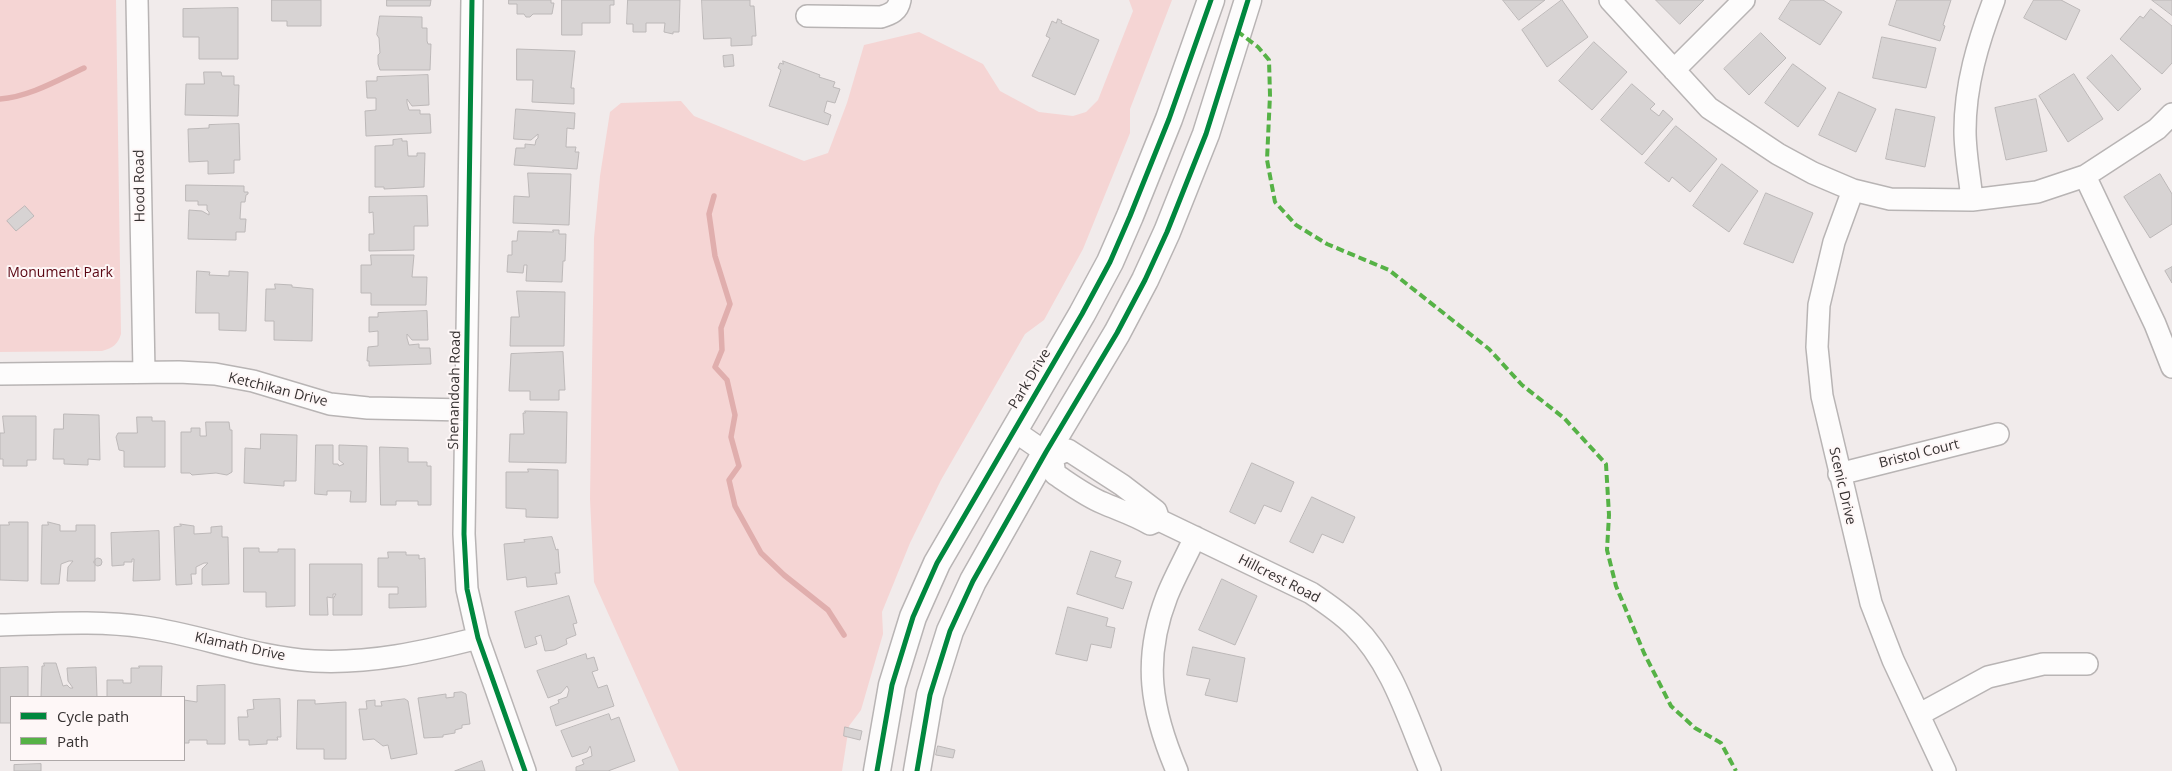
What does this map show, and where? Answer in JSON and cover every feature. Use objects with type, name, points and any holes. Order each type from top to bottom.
[{"type":"street","name":"Hood Road","points":[[137,0],[144,372]]},
{"type":"street","name":"Shenandoah Road","points":[[472,0],[464,534],[467,589],[478,638],[525,771]]},
{"type":"street","points":[[807,16],[881,17],[892,14],[899,7],[900,0]]},
{"type":"street","name":"Park Drive","points":[[877,771],[892,685],[913,617],[937,563],[1082,314],[1110,262],[1169,119],[1211,0]]},
{"type":"street","points":[[917,771],[930,695],[950,631],[973,581],[1049,454],[1145,280],[1167,232],[1206,134],[1248,0]]},
{"type":"street","points":[[1610,0],[1709,108],[1778,154],[1813,173],[1853,190],[1890,198],[1972,200],[2037,192],[2085,176],[2157,129],[2172,114]]},
{"type":"street","points":[[1674,70],[1744,0]]},
{"type":"street","points":[[1972,200],[1965,132],[1969,83],[1980,35],[1994,0]]},
{"type":"street","points":[[2085,176],[2155,324],[2172,367]]},
{"type":"street","name":"Scenic Drive","points":[[1853,190],[1834,242],[1819,305],[1816,347],[1822,396],[1871,603],[1893,660],[1920,714],[1945,771]]},
{"type":"street","name":"Ketchikan Drive","points":[[0,374],[144,372],[215,374],[253,381],[330,404],[368,408],[466,410]]},
{"type":"street","points":[[1013,430],[1049,454]]},
{"type":"street","name":"Bristol Court","points":[[1839,474],[1998,434]]},
{"type":"street","name":"Hillcrest Road","points":[[1159,520],[1150,524],[1132,514],[1102,503],[1055,474],[1049,454],[1068,450],[1123,486],[1156,511],[1159,520],[1311,593],[1334,608],[1354,626],[1385,667],[1430,771]]},
{"type":"street","points":[[1111,506],[1123,486]]},
{"type":"street","points":[[1177,771],[1163,739],[1153,690],[1151,664],[1154,638],[1167,596],[1195,537]]},
{"type":"street","name":"Klamath Drive","points":[[0,625],[104,624],[142,626],[263,654],[313,661],[358,661],[403,655],[478,638]]},
{"type":"street","points":[[1920,714],[1988,677],[2042,664],[2087,664]]},
{"type":"green space","name":"Monument Park","points":[[0,0],[116,0],[121,334],[115,345],[102,351],[0,352]]},
{"type":"green space","points":[[1129,0],[1172,0],[1130,109],[1130,133],[1083,249],[1044,320],[1025,334],[941,480],[910,543],[882,612],[883,634],[861,710],[849,726],[842,771],[679,771],[594,582],[590,499],[594,238],[600,176],[610,112],[621,103],[681,101],[694,116],[804,161],[828,153],[847,103],[864,45],[919,32],[983,64],[1000,91],[1039,112],[1073,116],[1086,112],[1098,100],[1133,11]]},
{"type":"building","points":[[272,0],[321,0],[321,26],[287,26],[287,21],[272,21]]},
{"type":"building","points":[[387,0],[431,0],[430,6],[387,6]]},
{"type":"building","points":[[509,0],[551,0],[551,3],[554,3],[552,14],[533,14],[530,17],[526,17],[524,14],[517,14],[517,4],[509,4]]},
{"type":"building","points":[[562,0],[614,0],[614,5],[610,5],[610,23],[582,23],[582,35],[562,35]]},
{"type":"building","points":[[628,0],[680,0],[679,32],[673,32],[673,34],[664,32],[665,23],[646,23],[646,32],[633,32],[633,24],[627,24]]},
{"type":"building","points":[[702,0],[750,0],[750,6],[754,6],[756,36],[752,36],[752,45],[731,46],[731,38],[704,39]]},
{"type":"building","points":[[1503,0],[1545,0],[1519,20]]},
{"type":"building","points":[[1562,0],[1588,37],[1547,67],[1522,30]]},
{"type":"building","points":[[1656,0],[1704,0],[1680,24]]},
{"type":"building","points":[[1791,0],[1823,0],[1842,12],[1820,45],[1779,19]]},
{"type":"building","points":[[1897,0],[1951,0],[1940,41],[1889,25]]},
{"type":"building","points":[[2034,0],[2061,0],[2080,10],[2066,40],[2024,18]]},
{"type":"building","points":[[2152,0],[2172,0],[2172,15]]},
{"type":"building","points":[[238,8],[238,59],[199,59],[199,37],[183,37],[183,9]]},
{"type":"building","points":[[2151,9],[2172,26],[2172,63],[2162,74],[2120,39],[2140,16],[2143,18]]},
{"type":"building","points":[[380,16],[422,17],[422,28],[427,28],[427,41],[428,44],[431,44],[430,70],[380,70],[378,64],[378,55],[380,53],[379,38],[377,35]]},
{"type":"building","points":[[1058,19],[1062,21],[1061,23],[1099,40],[1075,95],[1032,76],[1050,38],[1046,36],[1052,21],[1056,23]]},
{"type":"building","points":[[1761,33],[1786,58],[1749,95],[1724,69]]},
{"type":"building","points":[[1882,37],[1936,48],[1926,88],[1873,78]]},
{"type":"building","points":[[1594,42],[1627,72],[1592,110],[1559,81]]},
{"type":"building","points":[[517,49],[575,51],[571,88],[574,88],[574,104],[532,102],[533,80],[517,80]]},
{"type":"building","points":[[733,55],[734,66],[724,67],[723,56]]},
{"type":"building","points":[[2112,55],[2141,89],[2118,111],[2087,78]]},
{"type":"building","points":[[783,61],[835,82],[833,87],[840,89],[835,103],[827,101],[824,112],[831,115],[828,125],[769,106],[781,70],[778,68],[780,63],[783,64]]},
{"type":"building","points":[[1793,64],[1826,88],[1798,127],[1765,103]]},
{"type":"building","points":[[204,72],[221,72],[222,76],[234,76],[234,85],[239,85],[238,116],[185,115],[186,84],[204,84]]},
{"type":"building","points":[[2074,74],[2103,119],[2068,142],[2039,96]]},
{"type":"building","points":[[428,75],[429,105],[412,106],[407,99],[407,103],[409,110],[420,110],[420,114],[430,114],[431,133],[366,136],[365,111],[376,110],[376,98],[367,98],[366,81],[377,81],[377,77]]},
{"type":"building","points":[[1632,84],[1655,104],[1650,109],[1659,116],[1663,110],[1673,119],[1642,155],[1601,120]]},
{"type":"building","points":[[1839,92],[1876,109],[1856,152],[1819,135]]},
{"type":"building","points":[[2036,99],[2047,151],[2006,160],[1995,108]]},
{"type":"building","points":[[516,109],[575,113],[574,129],[567,128],[566,147],[576,147],[575,152],[579,152],[577,169],[514,165],[516,148],[525,148],[525,144],[535,145],[538,138],[538,134],[531,140],[514,139]]},
{"type":"building","points":[[1896,109],[1935,117],[1925,167],[1886,159]]},
{"type":"building","points":[[239,124],[240,160],[234,160],[234,173],[208,174],[208,161],[189,162],[188,129],[209,128],[209,125]]},
{"type":"building","points":[[1676,126],[1717,159],[1690,192],[1672,177],[1669,182],[1645,163]]},
{"type":"building","points":[[402,139],[402,141],[407,141],[408,156],[417,156],[417,153],[425,153],[424,187],[384,189],[384,187],[375,187],[375,146],[393,145],[393,140]]},
{"type":"building","points":[[1722,164],[1758,191],[1729,232],[1693,206]]},
{"type":"building","points":[[528,173],[571,174],[569,225],[513,223],[514,196],[529,197]]},
{"type":"building","points":[[2160,174],[2172,194],[2172,224],[2150,238],[2124,197]]},
{"type":"building","points":[[186,185],[244,186],[244,192],[248,192],[248,194],[246,195],[245,202],[241,202],[240,219],[246,219],[245,232],[236,232],[236,240],[188,239],[189,210],[202,211],[209,215],[209,212],[207,205],[198,205],[198,201],[186,201]]},
{"type":"building","points":[[1766,193],[1813,213],[1793,263],[1744,244]]},
{"type":"building","points":[[427,196],[428,226],[414,226],[414,250],[369,251],[369,234],[374,234],[373,212],[369,213],[369,197]]},
{"type":"building","points":[[25,206],[34,216],[16,231],[7,221]]},
{"type":"building","points":[[553,230],[559,230],[559,234],[566,234],[562,282],[526,281],[527,265],[524,265],[523,273],[507,272],[508,255],[512,255],[512,241],[517,241],[518,231],[553,232]]},
{"type":"building","points":[[371,255],[414,255],[412,277],[427,277],[426,305],[371,305],[371,293],[361,293],[361,265],[371,265]]},
{"type":"building","points":[[2172,267],[2172,283],[2165,271]]},
{"type":"building","points":[[197,271],[210,272],[209,275],[229,276],[229,271],[248,272],[246,331],[219,330],[219,313],[196,313]]},
{"type":"building","points":[[275,284],[313,289],[312,341],[274,340],[274,321],[265,321],[266,289],[275,289]]},
{"type":"building","points":[[517,291],[565,292],[564,346],[510,346],[511,317],[519,317]]},
{"type":"building","points":[[427,311],[428,340],[412,340],[407,334],[407,338],[409,345],[419,344],[419,348],[430,348],[431,364],[369,366],[369,361],[367,361],[368,347],[378,346],[378,331],[369,332],[369,317],[378,317],[378,313]]},
{"type":"building","points":[[563,352],[565,390],[559,390],[559,400],[530,400],[530,391],[509,391],[511,354]]},
{"type":"building","points":[[525,411],[567,412],[566,463],[509,462],[510,434],[524,434],[523,413]]},
{"type":"building","points":[[64,414],[99,415],[100,460],[88,459],[88,465],[64,464],[64,459],[53,459],[54,429],[63,429]]},
{"type":"building","points":[[3,416],[36,416],[36,460],[27,460],[27,466],[3,466],[3,459],[0,459],[0,433],[4,433]]},
{"type":"building","points":[[137,417],[152,417],[152,421],[165,421],[165,467],[124,467],[124,451],[119,450],[116,437],[118,433],[137,433]]},
{"type":"building","points":[[206,422],[229,422],[230,430],[232,430],[232,472],[227,475],[216,473],[192,475],[190,473],[181,473],[181,432],[191,432],[191,428],[200,428],[200,436],[206,436]]},
{"type":"building","points":[[261,434],[297,435],[296,481],[284,481],[284,486],[244,483],[245,448],[260,449]]},
{"type":"building","points":[[316,445],[333,445],[333,464],[338,464],[339,466],[344,464],[339,460],[339,445],[367,446],[366,502],[350,502],[351,491],[327,491],[327,495],[315,494]]},
{"type":"building","points":[[380,447],[408,448],[408,462],[427,462],[427,466],[431,466],[431,505],[418,505],[418,501],[396,501],[396,505],[381,505]]},
{"type":"building","points":[[1252,463],[1294,482],[1281,512],[1264,505],[1255,524],[1230,512]]},
{"type":"building","points":[[528,469],[558,470],[558,518],[526,517],[526,509],[506,508],[506,472],[528,472]]},
{"type":"building","points":[[1312,497],[1355,517],[1343,543],[1322,534],[1313,553],[1290,542]]},
{"type":"building","points":[[9,522],[28,522],[28,581],[0,580],[0,525],[9,525]]},
{"type":"building","points":[[48,522],[60,525],[60,531],[76,531],[76,525],[95,525],[95,581],[67,581],[68,567],[73,561],[69,561],[61,564],[59,584],[41,584],[42,525],[48,525]]},
{"type":"building","points":[[180,524],[194,526],[194,534],[211,533],[211,527],[222,526],[222,537],[228,537],[229,584],[202,585],[202,569],[208,563],[204,563],[196,567],[196,574],[191,574],[192,584],[176,585],[174,527],[181,526]]},
{"type":"building","points":[[159,531],[160,580],[133,581],[134,559],[132,559],[132,562],[124,562],[124,565],[112,566],[111,533]]},
{"type":"building","points":[[552,537],[556,550],[558,549],[560,573],[555,573],[557,584],[527,587],[526,577],[507,580],[504,544]]},
{"type":"building","points":[[244,548],[259,548],[259,552],[278,552],[278,549],[295,549],[295,606],[266,607],[266,592],[244,592]]},
{"type":"building","points":[[1091,551],[1121,561],[1115,577],[1132,582],[1123,609],[1077,594]]},
{"type":"building","points":[[388,552],[406,552],[406,555],[419,555],[419,559],[425,558],[426,607],[389,608],[389,594],[398,594],[398,587],[378,587],[378,558],[388,558]]},
{"type":"building","points":[[98,558],[102,562],[98,566],[94,562]]},
{"type":"building","points":[[310,564],[362,564],[362,615],[333,615],[333,599],[336,594],[333,594],[333,598],[327,597],[328,615],[310,615]]},
{"type":"building","points":[[1222,579],[1257,596],[1235,645],[1199,630]]},
{"type":"building","points":[[569,596],[577,623],[573,624],[576,635],[566,639],[567,644],[554,650],[545,651],[541,635],[535,637],[537,644],[525,648],[515,612]]},
{"type":"building","points":[[1068,607],[1108,618],[1106,626],[1115,628],[1111,648],[1091,644],[1087,661],[1056,654]]},
{"type":"building","points":[[1193,647],[1245,658],[1237,702],[1205,695],[1210,679],[1187,675]]},
{"type":"building","points":[[586,654],[587,659],[594,657],[598,670],[592,672],[598,688],[607,685],[614,706],[556,726],[550,707],[559,703],[558,700],[567,697],[569,690],[567,686],[561,693],[548,698],[537,671]]},
{"type":"building","points":[[44,663],[56,663],[63,686],[67,685],[70,688],[73,688],[68,681],[67,668],[96,667],[97,696],[41,696],[42,666],[44,666]]},
{"type":"building","points":[[139,666],[162,666],[161,696],[107,696],[107,680],[123,680],[123,683],[131,683],[131,668],[139,668]]},
{"type":"building","points":[[28,667],[28,696],[10,696],[10,723],[0,723],[0,668]]},
{"type":"building","points":[[225,685],[225,744],[207,744],[207,740],[189,740],[189,743],[185,743],[185,700],[197,702],[197,686]]},
{"type":"building","points":[[462,692],[466,694],[470,724],[462,725],[462,728],[455,730],[455,733],[443,735],[443,737],[424,738],[418,698],[446,694],[446,698],[454,697],[454,693]]},
{"type":"building","points":[[280,699],[281,737],[277,737],[278,740],[267,740],[267,744],[249,745],[249,740],[239,740],[238,717],[248,717],[247,710],[254,709],[253,700]]},
{"type":"building","points":[[405,699],[408,701],[417,754],[391,759],[388,745],[383,746],[374,739],[363,740],[359,709],[367,709],[366,701],[375,700],[375,706],[382,706],[381,702]]},
{"type":"building","points":[[298,700],[315,700],[315,704],[346,702],[346,759],[324,759],[324,749],[297,749]]},
{"type":"building","points":[[609,714],[611,720],[619,717],[635,761],[608,771],[576,771],[576,767],[584,764],[582,760],[592,756],[590,746],[587,752],[572,757],[561,731]]},
{"type":"building","points":[[845,727],[862,731],[860,740],[844,736]]},
{"type":"building","points":[[938,746],[955,750],[953,758],[936,755]]},
{"type":"building","points":[[482,761],[485,771],[455,771]]},
{"type":"building","points":[[41,764],[41,771],[14,771],[14,765]]},
{"type":"waterway","points":[[0,99],[22,95],[54,83],[84,68]]},
{"type":"waterway","points":[[714,196],[709,214],[715,256],[730,304],[721,328],[722,350],[715,367],[727,380],[735,415],[731,437],[739,466],[729,480],[735,506],[761,553],[784,575],[828,610],[844,635]]},
{"type":"marked path","points":[[1237,31],[1258,47],[1269,60],[1270,95],[1267,160],[1275,202],[1296,225],[1327,244],[1389,270],[1489,349],[1522,385],[1564,418],[1606,464],[1609,515],[1607,550],[1616,586],[1644,653],[1671,706],[1695,728],[1721,743],[1736,771]]},
{"type":"cycle path","points":[[472,0],[464,534],[467,589],[478,638],[525,771]]},
{"type":"cycle path","points":[[877,771],[892,685],[913,617],[937,563],[1082,314],[1110,262],[1169,119],[1211,0]]},
{"type":"cycle path","points":[[917,771],[930,695],[950,631],[973,581],[1046,452],[1117,333],[1145,280],[1167,232],[1206,134],[1248,0]]}]
